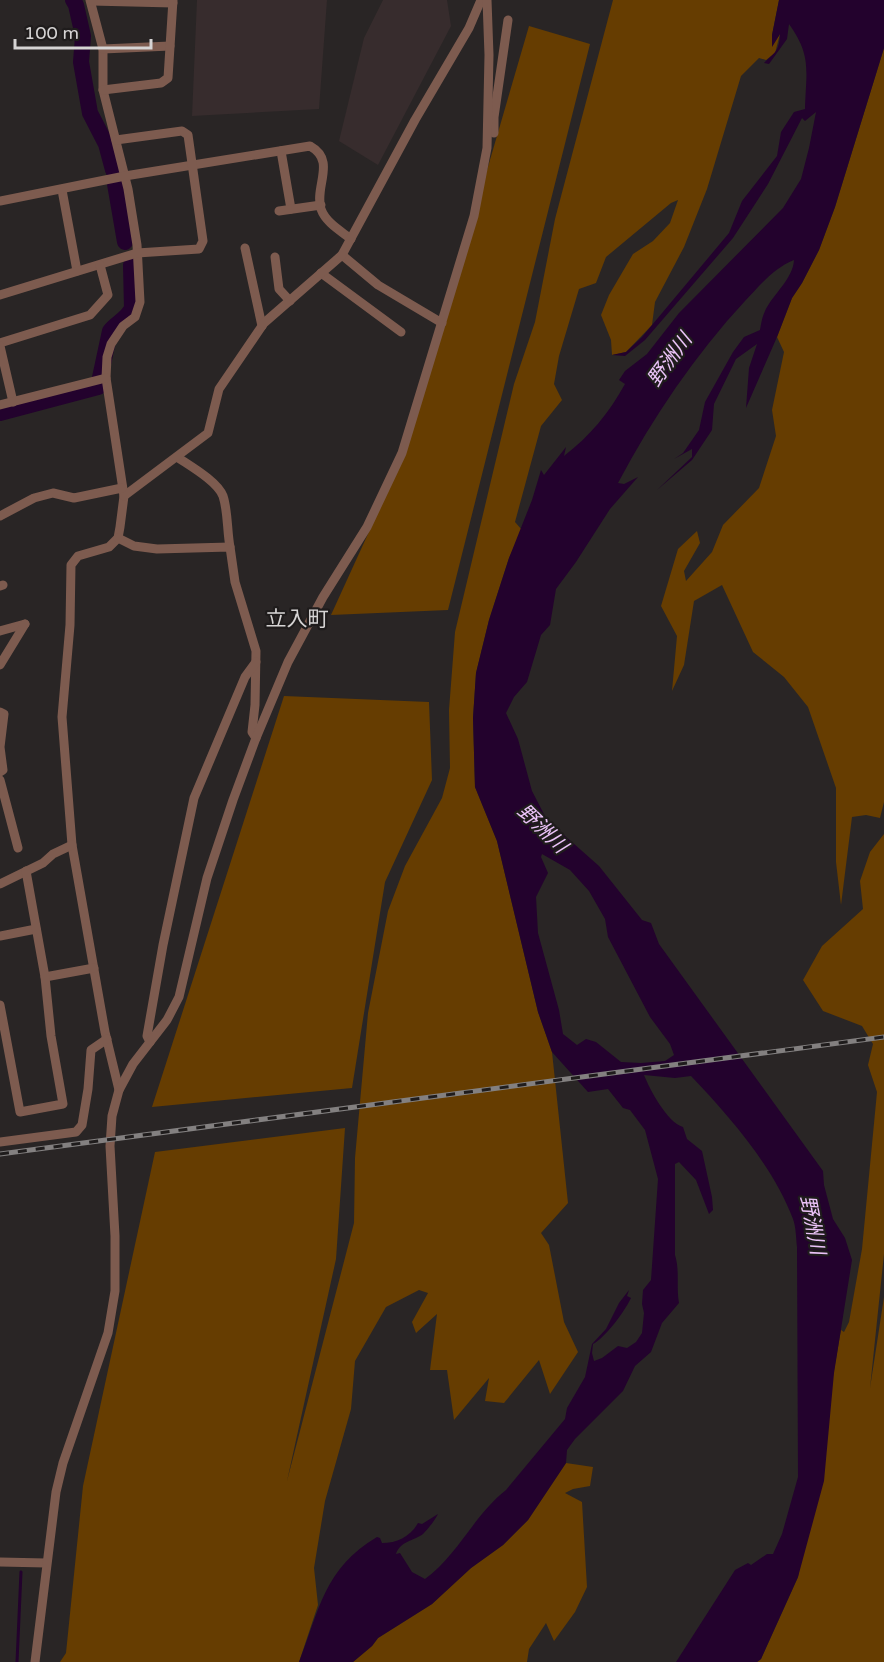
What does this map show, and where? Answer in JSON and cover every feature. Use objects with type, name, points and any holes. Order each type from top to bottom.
[{"type":"street","points":[[102,90],[161,83],[168,78],[173,1],[91,0],[103,49],[102,90],[125,176],[137,253],[140,302],[135,317],[123,326],[111,344],[106,378],[123,492],[118,538],[109,547],[78,556],[71,565],[70,625],[62,717],[72,845],[107,1039],[119,1090]]},
{"type":"street","points":[[0,516],[34,498],[53,493],[75,498],[123,492],[177,457],[208,433],[219,389],[262,326],[342,255],[469,28],[481,0]]},
{"type":"street","points":[[34,1662],[56,1492],[62,1467],[108,1333],[115,1291],[115,1236],[110,1146],[112,1116],[119,1090],[134,1064],[167,1020],[179,997],[207,878],[255,738],[288,663],[323,597],[367,527],[402,453],[474,216],[487,147],[489,55],[487,0]]},
{"type":"street","points":[[494,133],[494,117],[508,20]]},
{"type":"street","points":[[103,49],[170,46]]},
{"type":"street","points":[[0,295],[137,253],[199,249],[203,241],[188,135],[182,131],[116,140]]},
{"type":"street","points":[[0,201],[125,176],[310,146],[320,151],[324,161],[321,209],[331,224],[351,239]]},
{"type":"street","points":[[281,151],[291,209]]},
{"type":"street","points":[[62,190],[77,272]]},
{"type":"street","points":[[279,211],[321,205]]},
{"type":"street","points":[[245,248],[262,326]]},
{"type":"street","points":[[342,255],[378,285],[441,323]]},
{"type":"street","points":[[274,257],[279,290],[290,301]]},
{"type":"street","points":[[13,402],[0,344],[90,315],[108,295],[100,264]]},
{"type":"street","points":[[321,273],[401,332]]},
{"type":"street","points":[[0,405],[106,378]]},
{"type":"street","points":[[177,457],[205,476],[223,496],[235,582],[256,651],[252,732],[255,738]]},
{"type":"street","points":[[118,538],[134,546],[157,549],[230,547]]},
{"type":"street","points":[[0,631],[25,624],[0,665]]},
{"type":"street","points":[[150,1042],[147,1036],[163,945],[194,798],[245,677],[256,662]]},
{"type":"street","points":[[0,712],[4,714],[0,747],[3,771],[0,772]]},
{"type":"street","points":[[0,780],[18,848]]},
{"type":"street","points":[[0,884],[43,863],[53,854],[72,845]]},
{"type":"street","points":[[0,1005],[20,1112],[63,1104],[51,1036],[45,977],[26,871]]},
{"type":"street","points":[[0,936],[36,929]]},
{"type":"street","points":[[45,977],[94,968]]},
{"type":"street","points":[[0,1142],[76,1132],[82,1125],[91,1050],[107,1039]]},
{"type":"street","points":[[0,1562],[46,1563]]},
{"type":"shaded area","points":[[197,0],[327,0],[319,109],[192,116]]},
{"type":"shaded area","points":[[383,0],[447,0],[451,26],[378,165],[339,141],[364,38]]},
{"type":"shaded area","points":[[613,0],[779,0],[772,35],[773,45],[780,34],[775,53],[766,60],[759,58],[741,76],[707,189],[684,247],[655,302],[652,325],[626,352],[612,355],[611,340],[601,315],[609,295],[633,254],[653,241],[670,223],[678,200],[671,203],[606,257],[596,283],[579,289],[559,356],[554,384],[562,400],[541,426],[515,522],[522,530],[509,558],[489,620],[476,673],[473,718],[475,787],[497,841],[538,1012],[552,1052],[568,1203],[541,1233],[549,1245],[564,1322],[578,1352],[550,1394],[539,1360],[504,1403],[485,1401],[489,1378],[454,1420],[447,1370],[430,1370],[437,1314],[416,1333],[412,1322],[428,1293],[419,1290],[386,1307],[355,1361],[351,1409],[325,1501],[314,1568],[318,1605],[299,1662],[60,1662],[66,1653],[83,1486],[155,1152],[345,1128],[336,1259],[287,1481],[354,1223],[355,1158],[368,1013],[388,911],[405,866],[442,798],[450,768],[449,710],[455,632],[514,384],[535,322],[555,219]]},
{"type":"shaded area","points":[[529,26],[590,44],[448,610],[331,615],[404,455]]},
{"type":"shaded area","points":[[884,48],[884,802],[880,818],[866,815],[852,817],[841,905],[836,862],[836,788],[808,707],[784,677],[753,652],[722,585],[694,601],[684,665],[672,691],[677,636],[661,606],[678,549],[697,531],[700,543],[684,571],[686,581],[712,552],[723,525],[759,488],[776,436],[772,410],[784,352],[777,337],[792,298],[819,250],[835,207]]},
{"type":"shaded area","points":[[284,696],[429,702],[432,780],[385,882],[352,1088],[152,1107]]},
{"type":"shaded area","points":[[884,834],[884,1254],[870,1388],[884,1297],[884,1662],[757,1662],[761,1659],[798,1577],[841,1330],[844,1332],[849,1322],[862,1249],[877,1092],[868,1065],[873,1044],[862,1026],[823,1011],[803,980],[822,946],[863,909],[860,881],[870,852]]},
{"type":"shaded area","points":[[566,1463],[593,1467],[590,1486],[565,1493],[582,1502],[587,1587],[575,1612],[554,1641],[546,1623],[529,1649],[527,1662],[353,1662],[378,1638],[432,1604],[471,1568],[503,1545],[528,1520]]},
{"type":"water","name":"野洲川","points":[[779,0],[884,0],[884,48],[835,207],[819,250],[792,298],[746,408],[749,368],[757,344],[736,359],[714,404],[712,430],[692,460],[657,490],[692,457],[692,449],[674,459],[683,453],[699,430],[705,402],[733,352],[744,337],[760,330],[765,311],[790,274],[794,260],[774,272],[745,301],[709,343],[676,388],[618,483],[624,484],[638,477],[610,509],[556,589],[550,625],[541,635],[527,682],[514,697],[506,713],[518,739],[532,791],[547,820],[599,866],[642,920],[651,923],[659,944],[823,1171],[824,1185],[833,1219],[845,1238],[852,1260],[834,1373],[824,1481],[798,1577],[761,1659],[757,1662],[676,1662],[735,1570],[748,1563],[751,1565],[767,1554],[773,1554],[782,1534],[798,1477],[797,1247],[793,1219],[774,1180],[749,1143],[721,1108],[691,1076],[675,1078],[644,1075],[665,1112],[683,1127],[687,1139],[702,1151],[713,1210],[709,1214],[696,1180],[679,1162],[675,1164],[675,1255],[679,1303],[662,1323],[651,1352],[635,1366],[623,1391],[575,1439],[567,1450],[566,1463],[528,1520],[503,1545],[471,1568],[432,1604],[378,1638],[353,1662],[299,1662],[326,1592],[345,1562],[359,1549],[377,1537],[382,1543],[403,1538],[418,1523],[422,1524],[438,1514],[423,1534],[401,1546],[396,1554],[400,1553],[412,1572],[425,1579],[447,1558],[484,1511],[506,1490],[565,1419],[567,1408],[585,1377],[592,1344],[606,1329],[619,1303],[629,1290],[627,1296],[631,1298],[624,1310],[609,1330],[593,1344],[594,1361],[618,1346],[627,1348],[636,1342],[642,1333],[643,1290],[651,1280],[658,1179],[645,1130],[630,1110],[623,1108],[608,1089],[588,1092],[552,1052],[538,1012],[497,841],[475,787],[473,718],[476,673],[489,620],[541,470],[544,475],[566,447],[564,456],[591,432],[606,414],[625,384],[619,380],[625,371],[647,354],[679,313],[783,208],[801,179],[816,112],[805,121],[802,118],[768,184],[733,238],[645,340],[625,356],[612,355],[626,352],[642,337],[729,233],[742,201],[777,156],[781,132],[794,112],[805,109],[806,64],[801,45],[789,24],[787,39],[769,64],[764,63],[779,45],[780,34],[772,47]],"holes":[[[542,854],[570,870],[589,891],[605,919],[608,937],[650,1017],[670,1044],[674,1055],[665,1061],[621,1062],[596,1042],[586,1039],[577,1045],[563,1034],[559,1010],[538,933],[536,897],[548,873],[541,857]]]},
{"type":"waterway","points":[[73,0],[83,36],[81,62],[90,113],[106,144],[113,170]]},
{"type":"waterway","points":[[115,184],[125,242]]},
{"type":"waterway","points":[[0,413],[98,387],[110,331],[128,315],[132,308],[131,265]]},
{"type":"waterway","points":[[17,1662],[21,1572]]},
{"type":"railway","points":[[0,1154],[884,1037]]},
{"type":"district","name":"立入町","points":[[297,619]]}]
